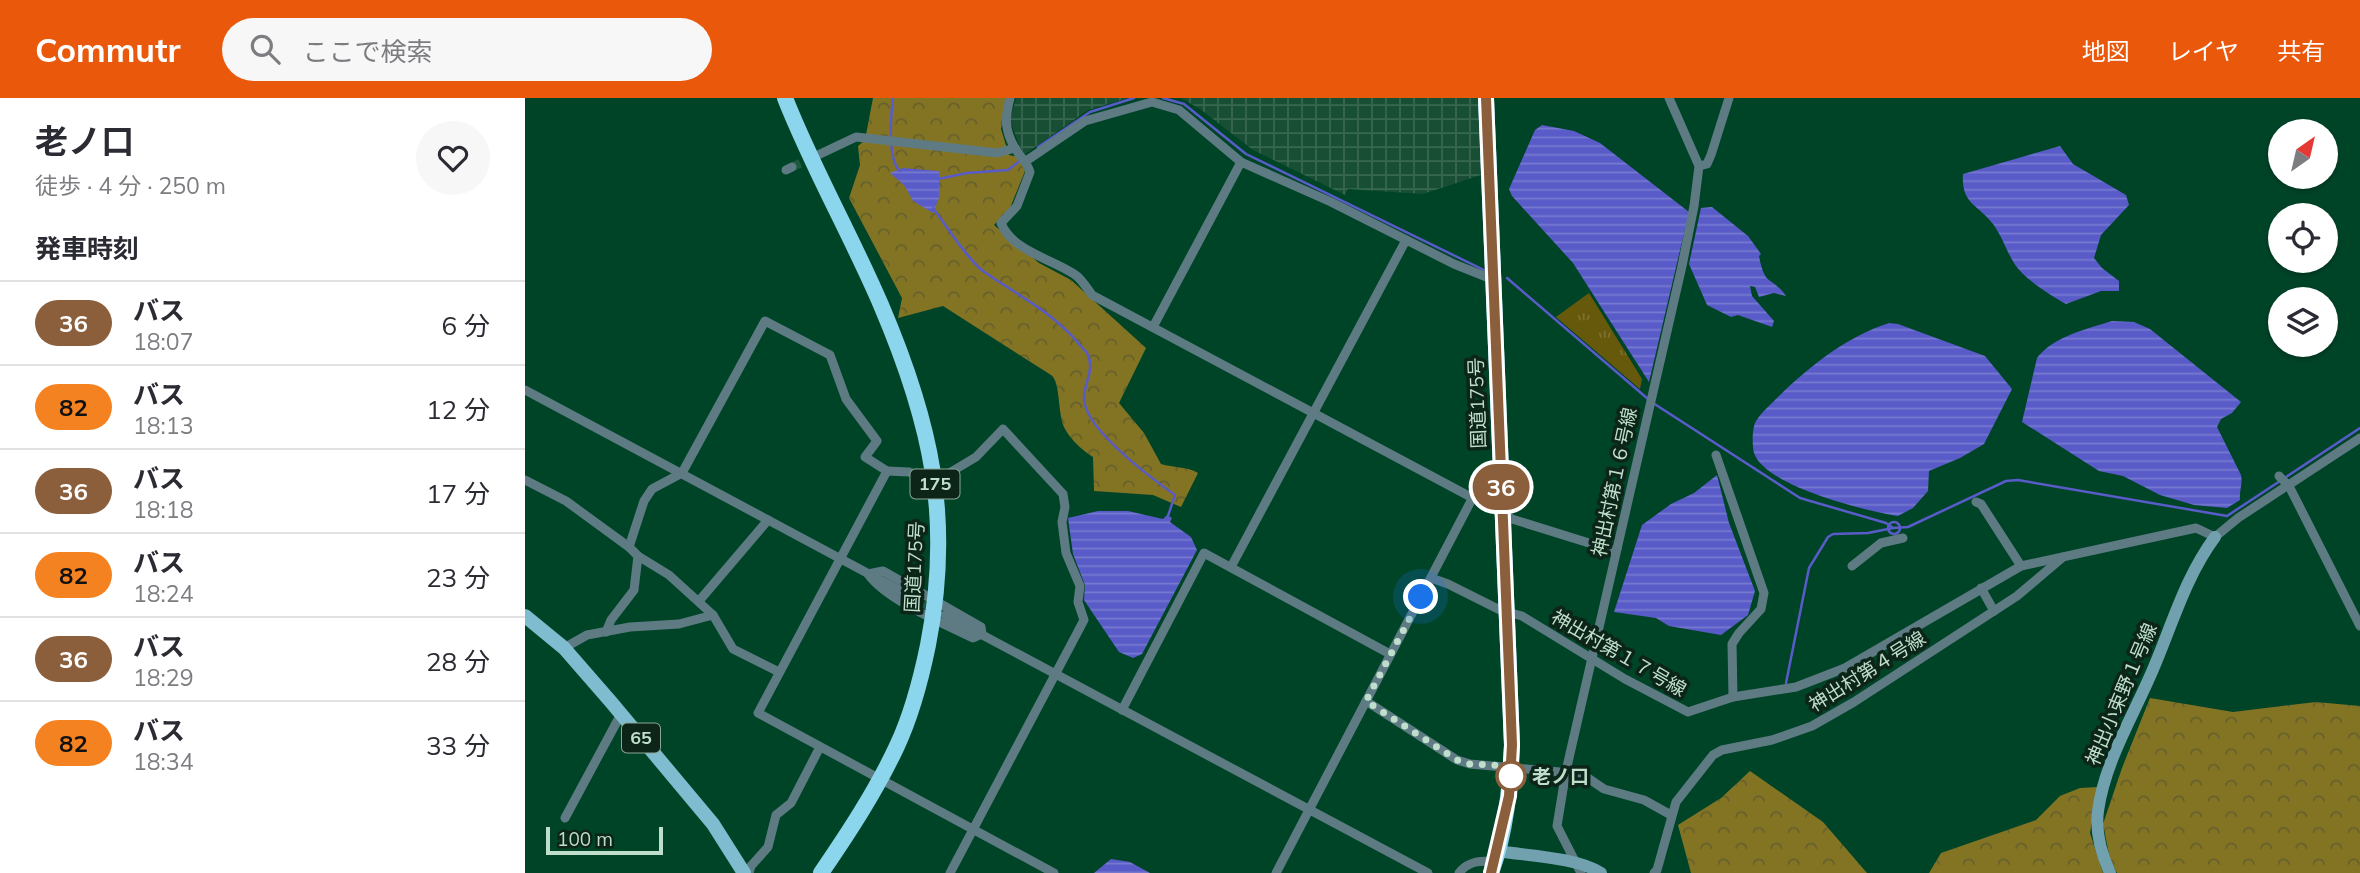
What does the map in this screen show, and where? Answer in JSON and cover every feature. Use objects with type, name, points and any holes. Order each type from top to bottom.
[{"type":"highway","name":"国道175号","points":[[785,98],[880,303],[902,358],[922,419],[933,468],[938,508],[938,612],[913,706],[880,780],[821,873]]},
{"type":"highway","name":"国道175号","points":[[1486,98],[1508,612],[1511,766],[1509,796],[1495,862]]},
{"type":"main road","name":"65","points":[[525,616],[564,648],[713,824],[747,873]]},
{"type":"street","points":[[1010,98],[1004,118],[1015,148],[1026,161],[1030,172],[1017,206],[1001,223],[1005,232],[1040,258],[1076,274],[1092,295],[1472,499],[1511,519],[1589,543],[1605,551],[1617,549]]},
{"type":"street","name":"神出村第１６号線","points":[[1578,868],[1557,826],[1566,771],[1695,206],[1699,166],[1669,98]]},
{"type":"street","points":[[1699,166],[1707,164],[1711,155],[1729,98]]},
{"type":"street","points":[[1026,161],[1085,121],[1152,103],[1179,110],[1241,162],[1331,202],[1454,264],[1494,280]]},
{"type":"street","points":[[818,155],[856,137],[997,153],[1015,148]]},
{"type":"street","points":[[1153,327],[1241,162]]},
{"type":"street","points":[[1231,567],[1406,240]]},
{"type":"street","points":[[629,547],[644,501],[652,489],[682,473],[765,321],[830,355],[846,399],[877,441],[865,457],[887,471],[909,472]]},
{"type":"street","points":[[525,390],[912,597]]},
{"type":"street","points":[[946,475],[976,457],[1003,429],[1063,494],[1065,507],[1062,522],[1066,553],[1080,586],[1078,602],[1084,620],[950,873]]},
{"type":"street","points":[[2215,537],[2238,518],[2360,438]]},
{"type":"street","points":[[1716,455],[1763,593],[1761,609],[1732,644],[1733,697]]},
{"type":"street","points":[[887,471],[758,713],[1054,873]]},
{"type":"street","points":[[2279,475],[2288,486],[2360,626]]},
{"type":"street","points":[[525,481],[566,501],[638,556],[669,575],[713,615],[733,649],[779,672]]},
{"type":"street","points":[[1276,873],[1472,499]]},
{"type":"street","points":[[1976,502],[1981,504],[2021,566]]},
{"type":"street","points":[[699,601],[768,520]]},
{"type":"street","name":"神出村第１７号線","points":[[1431,578],[1522,616],[1625,679],[1688,712],[1733,697],[1796,687],[1845,668],[2021,566],[2196,528],[2215,537]]},
{"type":"street","name":"神出小束野１号線","points":[[2110,873],[2098,836],[2101,795],[2190,576],[2215,537]]},
{"type":"street","points":[[1852,566],[1881,543],[1903,538]]},
{"type":"street","points":[[1122,710],[1204,553],[1390,654]]},
{"type":"street","name":"神出村第４号線","points":[[1654,873],[1676,802],[1713,755],[1723,750],[1772,740],[1812,726],[1854,702],[2017,596],[2065,555]]},
{"type":"street","points":[[606,632],[611,620],[633,590],[638,556]]},
{"type":"street","points":[[868,574],[883,572],[973,638],[982,634]]},
{"type":"street","points":[[868,574],[876,585],[981,628],[982,634]]},
{"type":"street","points":[[1981,588],[1994,611]]},
{"type":"street","points":[[564,648],[587,635],[629,627],[679,624],[713,615]]},
{"type":"street","points":[[982,634],[1428,873]]},
{"type":"street","points":[[1366,701],[1457,760],[1470,764],[1582,774],[1604,789],[1644,800],[1671,815]]},
{"type":"street","points":[[565,818],[621,714]]},
{"type":"street","points":[[747,873],[768,847],[776,815],[791,803],[820,747]]},
{"type":"street","points":[[1459,873],[1464,866],[1481,860],[1593,868],[1601,873]]},
{"type":"shaded area","points":[[1016,98],[1128,98],[1088,110],[1025,154],[1010,120]]},
{"type":"shaded area","points":[[1181,98],[1481,98],[1484,174],[1423,194],[1348,189],[1345,195],[1253,150],[1200,109]]},
{"type":"shaded area","points":[[1542,125],[1574,131],[1600,143],[1689,212],[1649,382],[1573,263],[1512,196],[1509,189],[1535,130]]},
{"type":"shaded area","points":[[2060,146],[2073,164],[2126,195],[2129,205],[2101,235],[2094,258],[2119,281],[2119,291],[2101,291],[2066,304],[2037,286],[2018,269],[1999,233],[1968,198],[1963,184],[1963,174]]},
{"type":"shaded area","points":[[903,168],[939,171],[939,198],[933,213],[913,201],[904,185],[890,173]]},
{"type":"shaded area","points":[[1712,207],[1748,236],[1761,254],[1761,266],[1766,277],[1786,296],[1774,293],[1759,297],[1755,287],[1750,286],[1752,296],[1774,321],[1772,327],[1738,315],[1731,317],[1707,305],[1689,264],[1701,208]]},
{"type":"shaded area","points":[[2112,321],[2134,322],[2150,329],[2241,402],[2232,413],[2221,419],[2217,427],[2241,475],[2240,500],[2227,508],[2194,505],[2160,495],[2123,476],[2099,471],[2022,422],[2037,358],[2044,350],[2082,330]]},
{"type":"shaded area","points":[[1889,323],[1985,356],[2012,389],[1984,444],[1929,471],[1928,491],[1913,508],[1898,516],[1841,503],[1796,486],[1762,465],[1754,453],[1753,441],[1758,418],[1799,377],[1842,345]]},
{"type":"shaded area","points":[[1717,475],[1729,523],[1755,591],[1748,615],[1721,635],[1669,626],[1656,618],[1614,612],[1642,525],[1671,504],[1694,493]]},
{"type":"shaded area","points":[[1098,511],[1128,511],[1163,519],[1167,515],[1172,518],[1170,522],[1191,537],[1197,550],[1142,654],[1133,658],[1119,652],[1084,600],[1085,585],[1073,554],[1068,518]]},
{"type":"shaded area","points":[[1111,859],[1130,862],[1150,873],[1094,873]]},
{"type":"green space","points":[[873,98],[1007,98],[1001,129],[1009,155],[1019,157],[1025,171],[1010,208],[994,225],[1039,263],[1071,280],[1146,348],[1119,403],[1144,433],[1161,464],[1198,473],[1181,507],[1153,495],[1094,491],[1093,457],[1070,437],[1065,429],[1056,384],[1051,375],[943,306],[898,318],[902,298],[849,198],[860,165],[858,146],[865,140]]},
{"type":"green space","points":[[1589,293],[1642,379],[1640,389],[1556,317]]},
{"type":"green space","points":[[2150,698],[2233,712],[2316,702],[2360,706],[2360,873],[2117,873],[2110,859],[2103,824]]},
{"type":"green space","points":[[1750,771],[1823,822],[1867,873],[1691,873],[1678,825],[1721,798]]},
{"type":"green space","points":[[2098,787],[2090,833],[2103,873],[1929,873],[1941,853],[2036,820],[2060,796],[2080,788]]},
{"type":"waterway","points":[[893,98],[892,148],[900,171]]},
{"type":"waterway","points":[[1038,147],[1090,112],[1134,98]]},
{"type":"waterway","points":[[1163,98],[1184,104],[1246,154],[1488,272]]},
{"type":"waterway","points":[[938,179],[967,173],[1008,170],[1022,159]]},
{"type":"waterway","points":[[933,208],[977,266],[1052,318],[1087,353],[1090,371],[1084,400],[1088,412],[1096,425],[1121,452],[1175,495],[1167,519]]},
{"type":"waterway","points":[[1507,278],[1648,399]]},
{"type":"waterway","points":[[1653,403],[1800,498],[1886,523],[1893,528],[1908,527],[2006,481],[2018,480],[2227,516],[2360,428]]},
{"type":"waterway","points":[[1894,522],[1900,528],[1894,534],[1888,528],[1894,522]]},
{"type":"waterway","points":[[1786,683],[1809,568],[1828,537],[1833,534],[1868,533],[1893,528]]},
{"type":"tunnel","points":[[792,167],[814,157]]},
{"type":"tunnel","points":[[909,472],[934,474]]},
{"type":"tunnel","points":[[912,597],[935,609]]},
{"type":"bus line","name":"36","points":[[1486,98],[1512,745],[1509,796],[1491,873]]},
{"type":"place","name":"老ノ口","points":[[1511,776]]},
{"type":"route","points":[[1421,597],[1366,701],[1457,760],[1470,764],[1511,766],[1511,776]]}]
